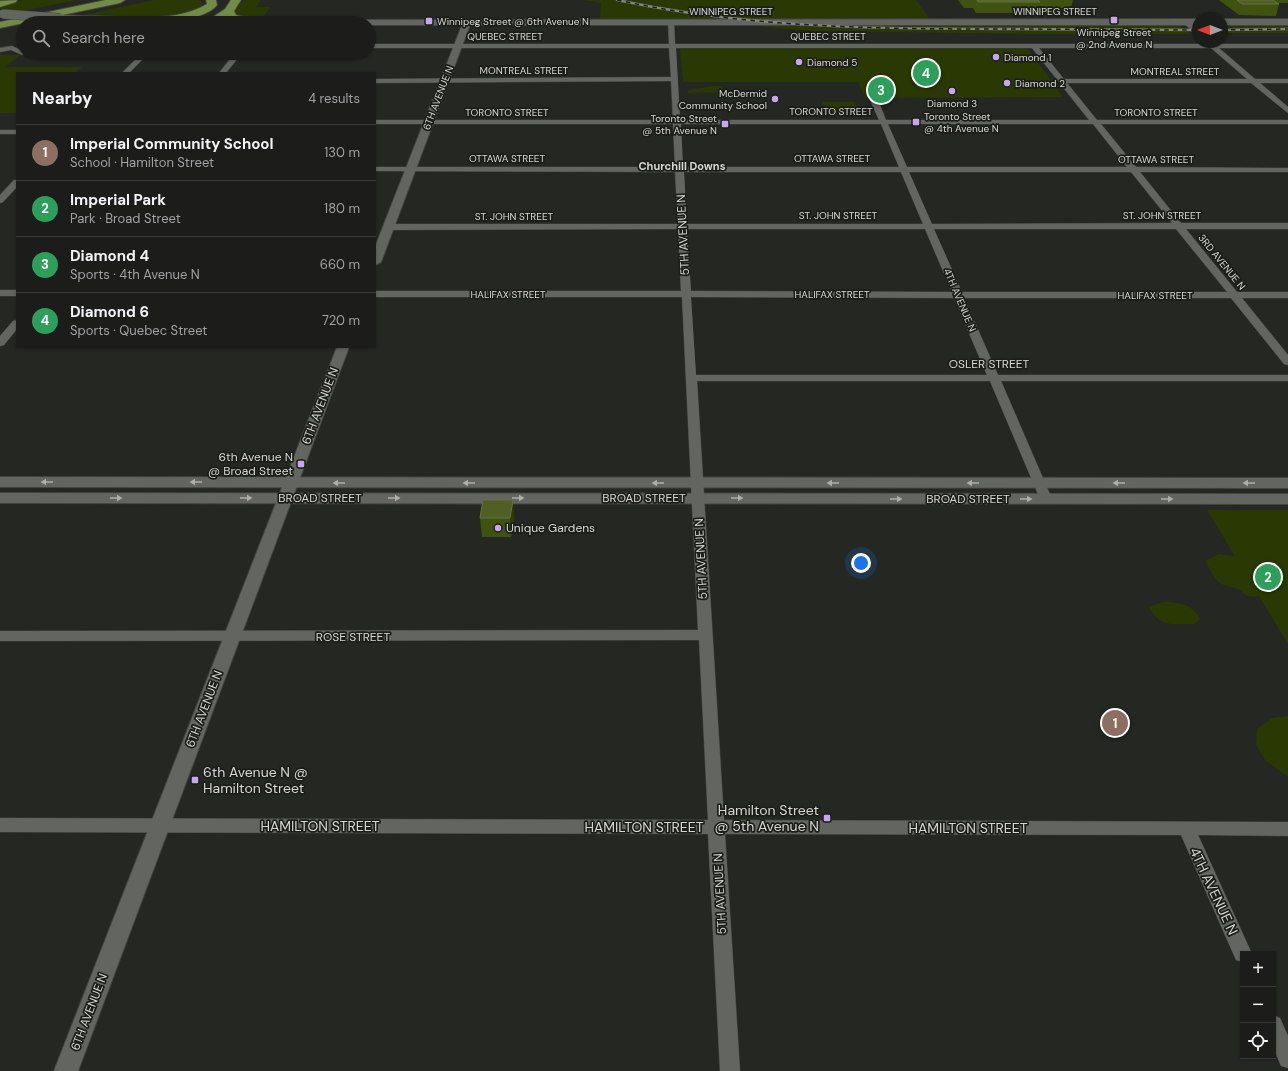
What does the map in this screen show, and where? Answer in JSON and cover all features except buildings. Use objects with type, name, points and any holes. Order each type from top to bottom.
[{"type":"highway","points":[[0,11],[7,0]]},
{"type":"highway","points":[[0,11],[12,0]]},
{"type":"highway","points":[[0,11],[86,0]]},
{"type":"highway","points":[[185,16],[209,9],[212,5],[211,0]]},
{"type":"highway","points":[[221,16],[229,11],[236,0]]},
{"type":"highway","points":[[56,16],[124,1]]},
{"type":"highway","points":[[46,16],[124,1]]},
{"type":"highway","points":[[229,11],[232,16]]},
{"type":"highway","points":[[0,25],[16,22]]},
{"type":"highway","points":[[0,28],[16,25]]},
{"type":"highway","points":[[0,34],[16,32]]},
{"type":"main road","name":"WINNIPEG STREET","points":[[0,11],[43,16]]},
{"type":"main road","name":"WINNIPEG STREET","points":[[0,11],[28,16]]},
{"type":"main road","name":"WINNIPEG STREET","points":[[376,22],[1192,22]]},
{"type":"main road","points":[[1228,22],[1288,22]]},
{"type":"main road","name":"BROAD STREET","points":[[0,482],[288,490],[697,491],[1046,499],[1288,499]]},
{"type":"main road","name":"BROAD STREET","points":[[697,491],[1040,483],[1288,483]]},
{"type":"main road","name":"BROAD STREET","points":[[0,498],[288,490]]},
{"type":"street","name":"6TH AVENUE N","points":[[376,259],[467,22]]},
{"type":"street","name":"5TH AVENUE N","points":[[671,22],[730,1071]]},
{"type":"street","points":[[1185,22],[1192,28]]},
{"type":"street","name":"QUEBEC STREET","points":[[376,46],[1192,44]]},
{"type":"street","name":"QUEBEC STREET","points":[[1228,44],[1288,46]]},
{"type":"street","name":"3RD AVENUE N","points":[[1033,45],[1288,362]]},
{"type":"street","points":[[0,50],[12,48],[16,50]]},
{"type":"street","points":[[1215,48],[1288,110]]},
{"type":"street","points":[[0,54],[16,53]]},
{"type":"street","points":[[126,72],[139,60]]},
{"type":"street","points":[[223,72],[233,60]]},
{"type":"street","name":"MONTREAL STREET","points":[[376,81],[674,79]]},
{"type":"street","name":"MONTREAL STREET","points":[[1062,81],[1288,81]]},
{"type":"street","name":"4TH AVENUE N","points":[[874,100],[1046,499]]},
{"type":"street","name":"TORONTO STREET","points":[[376,122],[1288,122]]},
{"type":"street","points":[[0,132],[16,132]]},
{"type":"street","name":"OTTAWA STREET","points":[[376,169],[1288,170]]},
{"type":"street","points":[[0,200],[16,183]]},
{"type":"street","name":"ST. JOHN STREET","points":[[388,227],[928,225],[1288,226]]},
{"type":"street","points":[[0,293],[16,293]]},
{"type":"street","name":"HALIFAX STREET","points":[[376,294],[1288,295]]},
{"type":"street","points":[[0,344],[16,324]]},
{"type":"street","name":"6TH AVENUE N","points":[[66,1071],[342,348]]},
{"type":"street","name":"OSLER STREET","points":[[691,378],[1288,378]]},
{"type":"street","name":"ROSE STREET","points":[[0,636],[232,637],[705,635]]},
{"type":"street","name":"HAMILTON STREET","points":[[0,825],[1288,829]]},
{"type":"street","name":"4TH AVENUE N","points":[[1186,828],[1242,951]]},
{"type":"street","points":[[1276,1031],[1288,1059]]},
{"type":"green space","points":[[24,0],[78,0],[16,12],[0,11],[1,5]]},
{"type":"green space","points":[[154,0],[197,0],[204,3],[195,10],[169,16],[78,16]]},
{"type":"green space","points":[[244,0],[261,0],[256,7],[271,7],[264,16],[237,16],[235,10]]},
{"type":"green space","points":[[585,0],[916,0],[929,18],[926,20],[600,20],[601,3]]},
{"type":"green space","points":[[754,24],[896,26],[1176,25],[1182,27],[1190,34],[1028,34],[813,31],[757,26]]},
{"type":"green space","points":[[1228,25],[1288,25],[1288,33],[1228,33]]},
{"type":"green space","points":[[680,49],[1028,49],[1063,97],[865,98],[858,82],[683,82]]},
{"type":"green space","points":[[0,55],[16,55],[16,58],[6,67],[82,67],[76,72],[16,72],[16,113],[0,113]]},
{"type":"green space","points":[[722,86],[724,92],[688,93],[688,90]]},
{"type":"green space","points":[[822,102],[855,102],[860,112],[826,112]]},
{"type":"green space","points":[[1207,510],[1288,510],[1288,644],[1259,596],[1248,596],[1239,589],[1221,583],[1212,574],[1205,561],[1219,554],[1235,556]]},
{"type":"green space","points":[[1163,602],[1179,603],[1189,607],[1200,619],[1194,624],[1173,624],[1163,622],[1153,614],[1149,607]]},
{"type":"green space","points":[[1288,716],[1288,777],[1265,760],[1256,745],[1257,729],[1272,718]]},
{"type":"railway","points":[[617,0],[712,16],[805,25],[948,29],[1192,30]]},
{"type":"railway","points":[[1228,30],[1288,29]]},
{"type":"place","name":"Winnipeg Street @ 2nd Avenue N","points":[[1114,20]]},
{"type":"place","name":"Winnipeg Street @ 6th Avenue N","points":[[429,21]]},
{"type":"place","name":"Diamond 1","points":[[996,57]]},
{"type":"place","name":"Diamond 5","points":[[799,62]]},
{"type":"place","name":"Diamond 6","points":[[926,73]]},
{"type":"place","name":"Diamond 2","points":[[1007,83]]},
{"type":"place","name":"Diamond 4","points":[[881,90]]},
{"type":"place","name":"Diamond 3","points":[[952,91]]},
{"type":"place","name":"McDermid Community School","points":[[775,99]]},
{"type":"place","name":"Toronto Street @ 4th Avenue N","points":[[916,122]]},
{"type":"place","name":"Toronto Street @ 5th Avenue N","points":[[725,124]]},
{"type":"place","name":"6th Avenue N @ Broad Street","points":[[301,464]]},
{"type":"place","name":"Unique Gardens","points":[[498,528]]},
{"type":"place","name":"Imperial Park","points":[[1268,577]]},
{"type":"place","name":"Imperial Community School","points":[[1115,723]]},
{"type":"place","name":"6th Avenue N @ Hamilton Street","points":[[195,780]]},
{"type":"place","name":"Hamilton Street @ 5th Avenue N","points":[[827,818]]},
{"type":"district","name":"Churchill Downs","points":[[682,166]]}]
